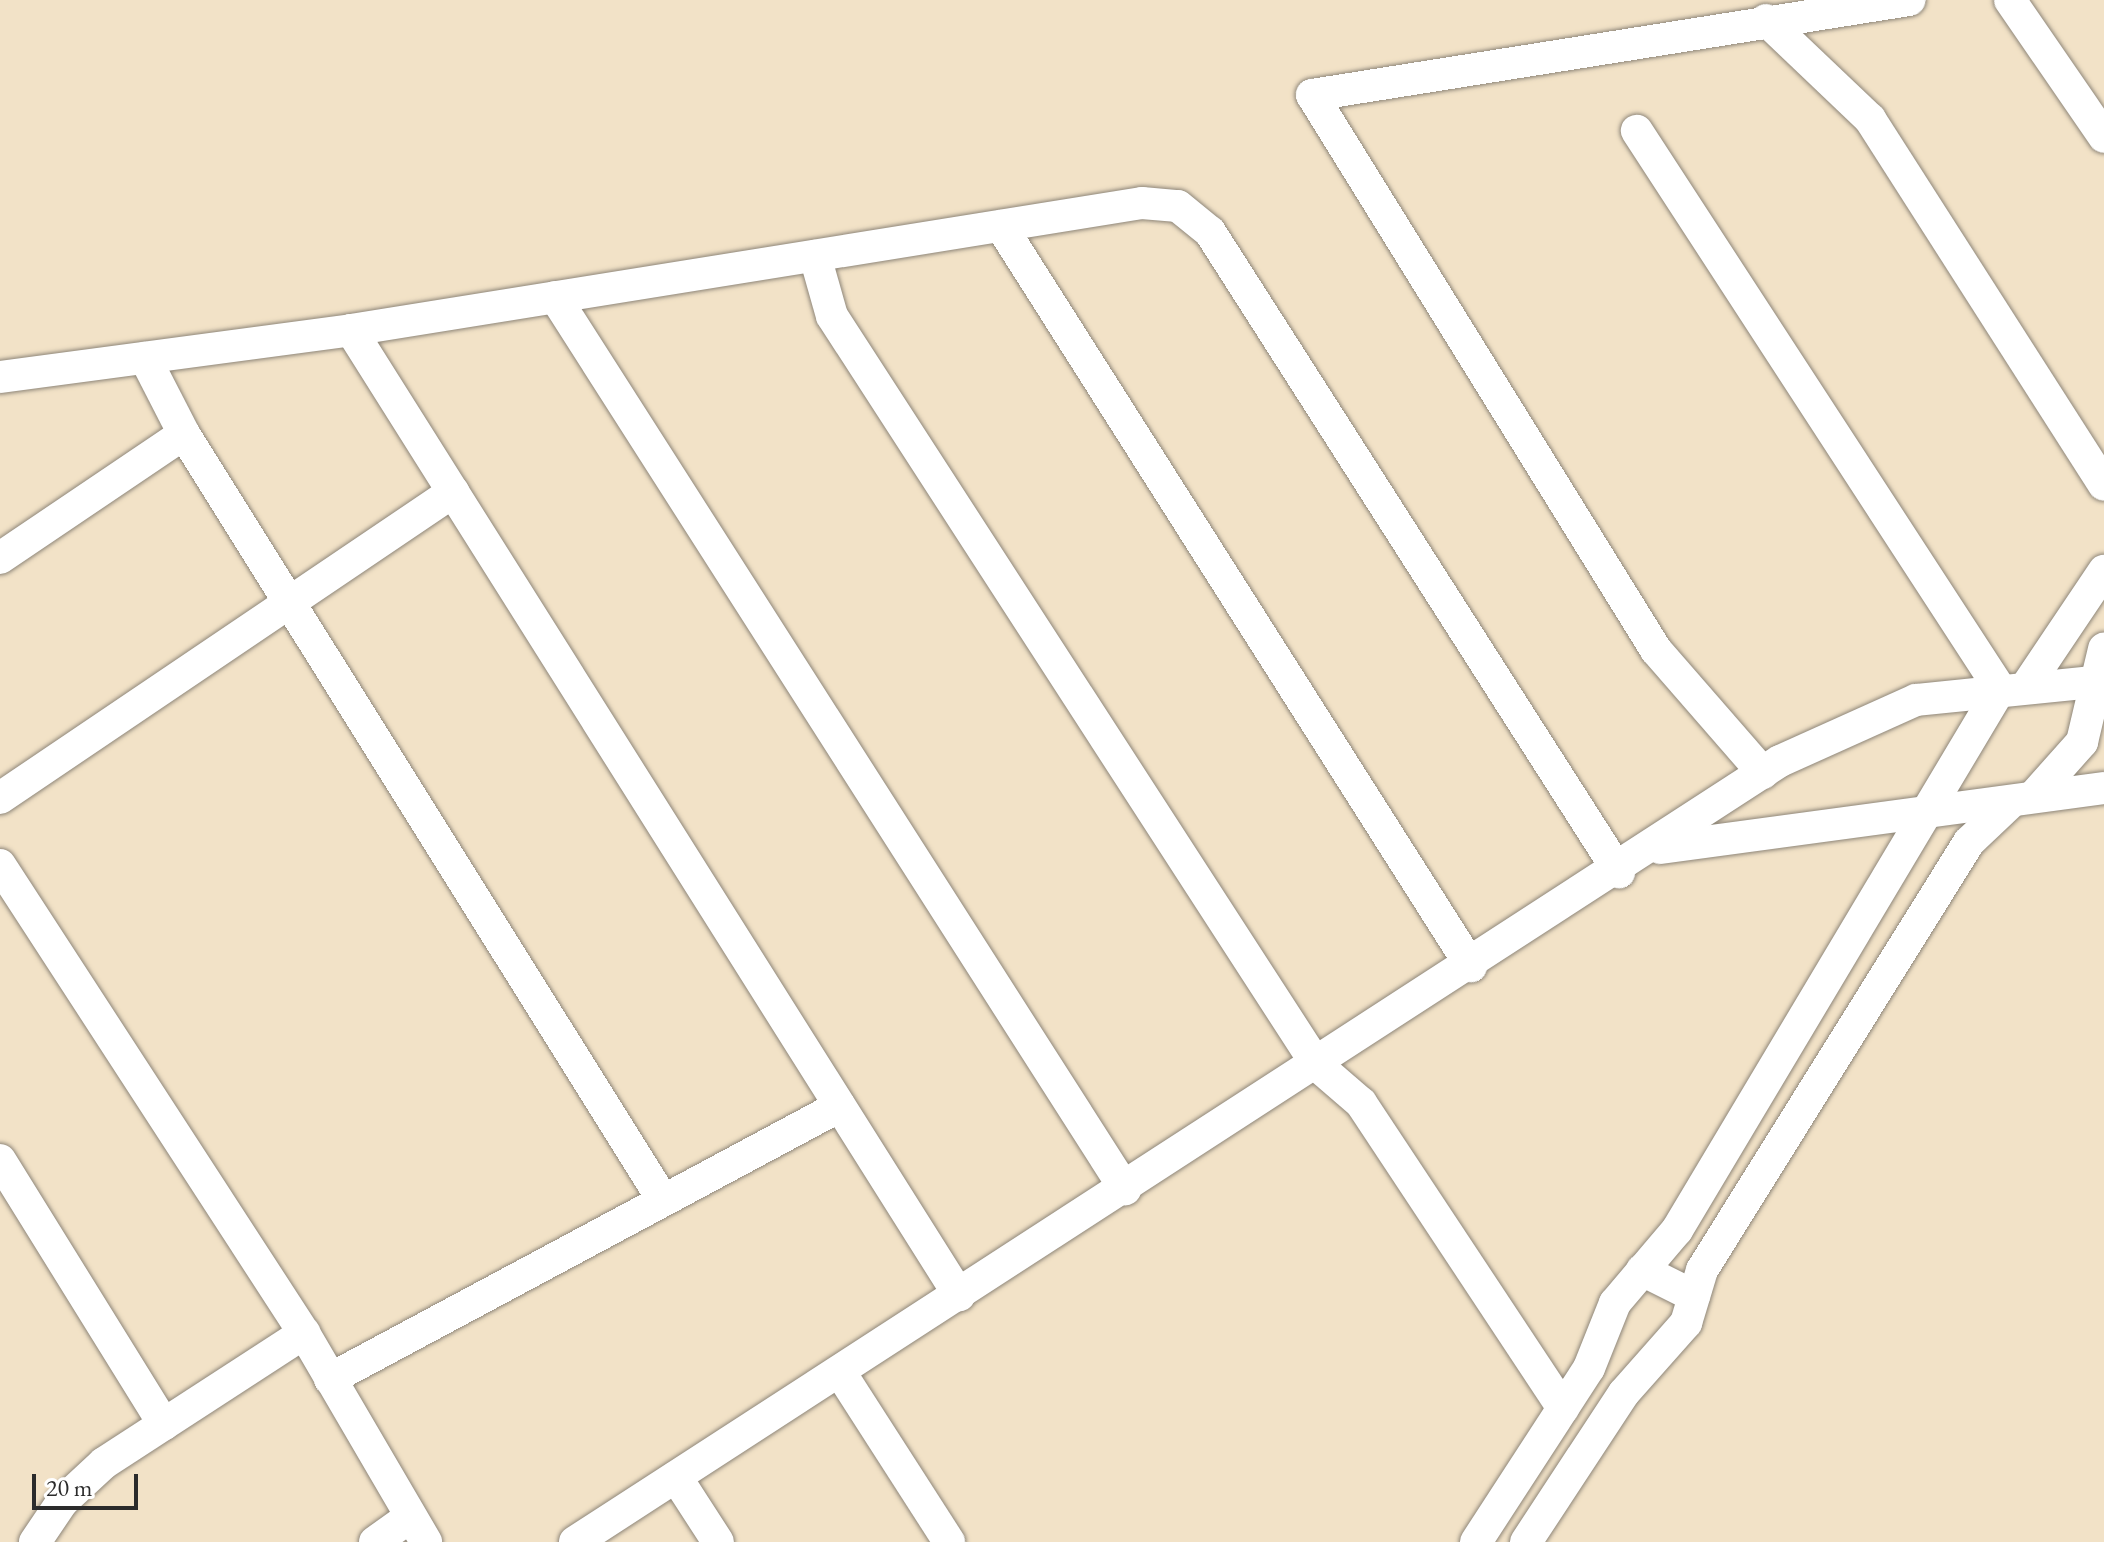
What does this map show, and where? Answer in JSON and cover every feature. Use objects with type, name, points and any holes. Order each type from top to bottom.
[{"type":"street","points":[[1763,773],[1656,650],[1312,95],[1766,20],[1909,0]]},
{"type":"street","points":[[2010,0],[2104,137]]},
{"type":"street","points":[[1766,20],[1870,119],[2104,485]]},
{"type":"street","points":[[1637,131],[2013,688]]},
{"type":"street","points":[[0,377],[351,330],[1158,202],[1194,215],[1619,872]]},
{"type":"street","points":[[1001,226],[1471,966]]},
{"type":"street","points":[[815,256],[832,316],[1317,1065],[1361,1103],[1563,1408]]},
{"type":"street","points":[[555,297],[1125,1189]]},
{"type":"street","points":[[351,330],[959,1295]]},
{"type":"street","points":[[145,358],[184,434],[663,1200]]},
{"type":"street","points":[[0,558],[184,434]]},
{"type":"street","points":[[0,798],[453,492]]},
{"type":"street","points":[[1476,1542],[1599,1348],[1615,1303],[1677,1230],[1928,815],[2013,688],[2104,571]]},
{"type":"street","points":[[1526,1542],[1641,1376],[1686,1323],[1702,1270],[1969,842],[2021,801],[2082,742],[2100,682],[2104,649]]},
{"type":"street","points":[[575,1542],[1619,872],[1763,773],[1916,700],[2013,688],[2100,682]]},
{"type":"street","points":[[1653,849],[1928,815],[2104,788]]},
{"type":"street","points":[[0,865],[304,1333],[418,1530],[375,1542]]},
{"type":"street","points":[[330,1379],[840,1106]]},
{"type":"street","points":[[0,1160],[164,1424]]},
{"type":"street","points":[[1642,1270],[1694,1296]]},
{"type":"street","points":[[35,1542],[62,1502],[104,1463],[304,1333]]},
{"type":"street","points":[[1599,1348],[1641,1376]]},
{"type":"street","points":[[840,1372],[949,1542]]},
{"type":"street","points":[[676,1477],[718,1542]]}]
